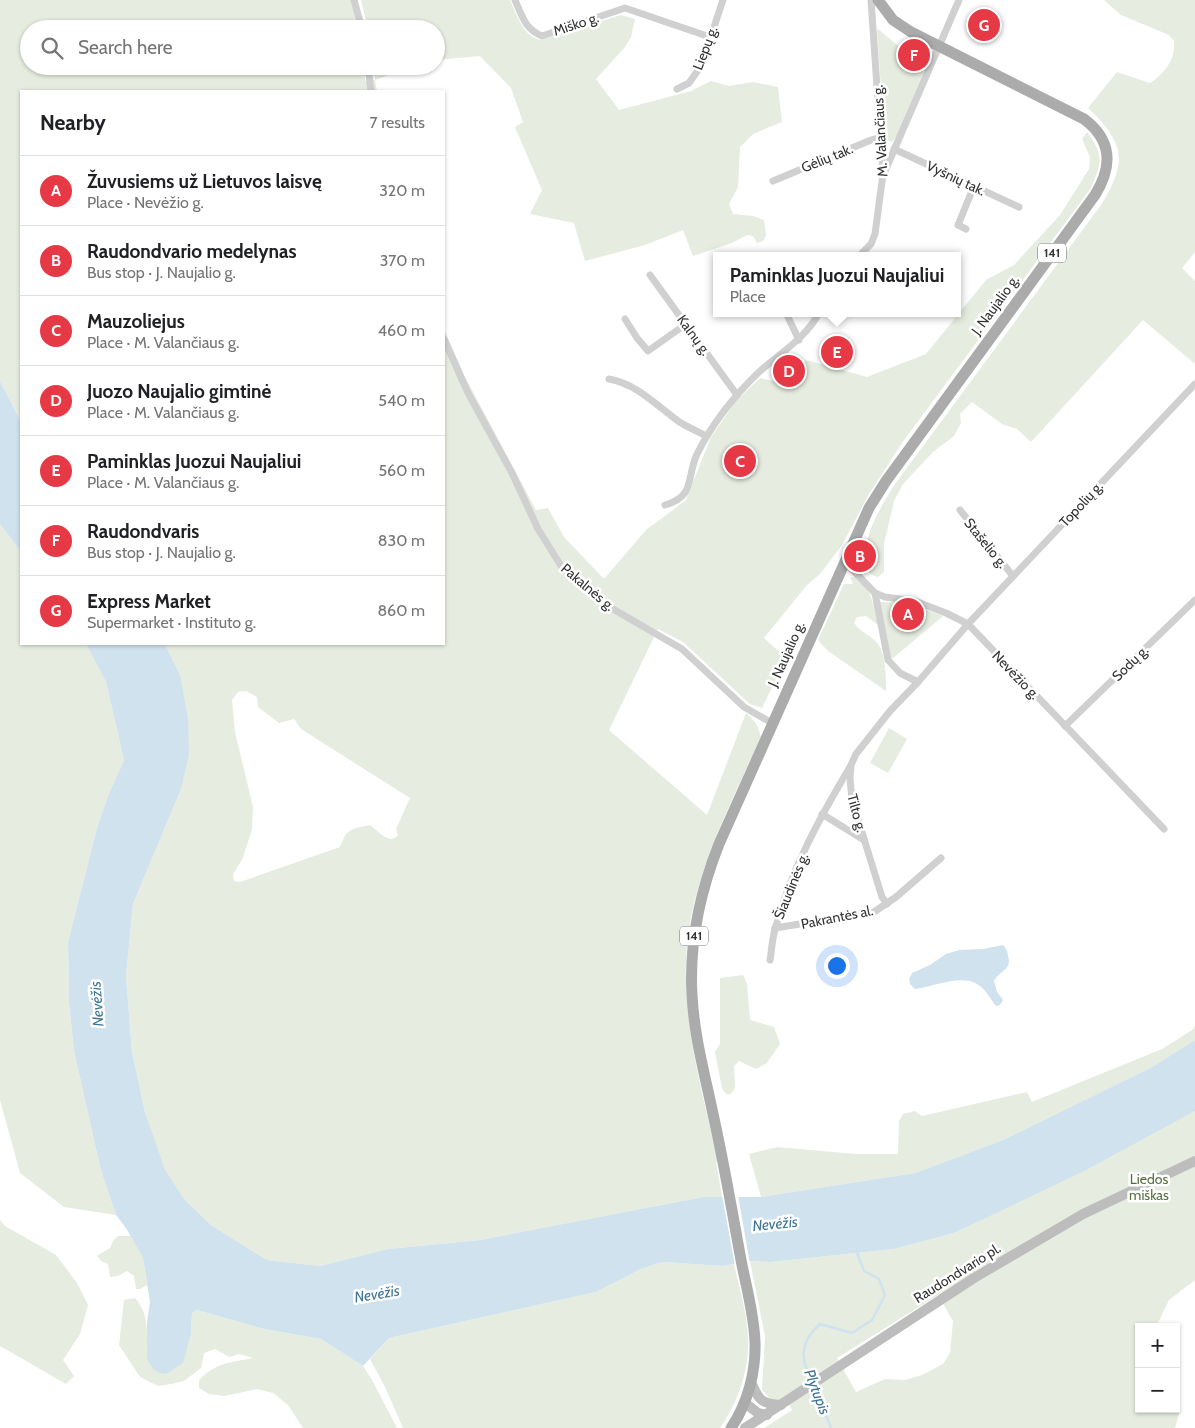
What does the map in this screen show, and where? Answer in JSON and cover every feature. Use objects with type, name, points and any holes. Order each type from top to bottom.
[{"type":"main road","name":"J. Naujalio g.","points":[[772,724],[869,508],[886,481],[1095,195],[1103,182],[1106,172],[1105,148],[1101,138],[1098,131],[1084,119],[911,32],[893,20],[878,0]]},
{"type":"main road","name":"141","points":[[732,1428],[745,1403],[751,1382],[755,1342],[722,1160],[703,1071],[694,1015],[691,976],[694,932],[703,889],[711,865],[772,724]]},
{"type":"main road","name":"Raudondvario pl.","points":[[746,1428],[974,1278],[1083,1214],[1195,1161]]},
{"type":"main road","points":[[751,1382],[760,1400],[768,1404],[781,1406]]},
{"type":"main road","points":[[745,1403],[760,1400]]},
{"type":"main road","points":[[745,1403],[758,1413],[767,1415]]},
{"type":"street","points":[[354,0],[360,20]]},
{"type":"street","name":"Miško g.","points":[[515,0],[528,27],[542,36],[625,8],[710,37]]},
{"type":"street","name":"Liepų g.","points":[[677,89],[689,82],[696,74],[723,0]]},
{"type":"street","name":"M. Valančiaus g.","points":[[863,252],[871,244],[875,234],[884,174],[872,0]]},
{"type":"street","points":[[884,174],[958,0]]},
{"type":"street","points":[[369,75],[371,90]]},
{"type":"street","name":"Gėlių tak.","points":[[773,180],[881,138]]},
{"type":"street","name":"Vyšnių tak.","points":[[894,149],[1018,207]]},
{"type":"street","points":[[966,229],[958,225],[974,186]]},
{"type":"street","name":"Kalnų g.","points":[[650,275],[737,394]]},
{"type":"street","points":[[788,317],[799,340]]},
{"type":"street","points":[[665,505],[682,498],[689,484],[694,462],[706,436],[737,394],[799,340],[817,317]]},
{"type":"street","points":[[625,319],[636,338],[648,351],[686,324]]},
{"type":"street","name":"Pakalnės g.","points":[[445,341],[468,393],[512,473],[538,529],[563,569],[613,609],[682,649],[744,707],[772,724]]},
{"type":"street","points":[[609,379],[635,388],[681,423],[706,436]]},
{"type":"street","name":"Topolių g.","points":[[968,624],[1195,384]]},
{"type":"street","name":"Stašelio g.","points":[[960,510],[1014,576]]},
{"type":"street","name":"Nevėžio g.","points":[[844,561],[875,592],[885,597],[914,601],[926,605],[968,624],[1164,829]]},
{"type":"street","points":[[875,592],[888,660],[900,673],[918,682]]},
{"type":"street","name":"Sodų g.","points":[[1065,726],[1195,600]]},
{"type":"street","points":[[851,765],[862,746],[890,711],[968,624]]},
{"type":"street","name":"Šiaudinės g.","points":[[770,960],[775,928],[788,886],[822,814],[851,765]]},
{"type":"street","name":"Tilto g.","points":[[851,765],[852,800],[882,896],[887,904]]},
{"type":"street","points":[[822,814],[864,840]]},
{"type":"street","name":"Pakrantės al.","points":[[775,928],[874,912],[887,904],[941,858]]},
{"type":"green space","points":[[0,0],[351,0],[356,20],[20,20],[20,75],[365,75],[365,81],[375,80],[377,90],[20,90],[20,420],[0,381]]},
{"type":"green space","points":[[361,0],[510,0],[525,30],[530,35],[541,40],[621,15],[635,19],[631,37],[625,47],[596,79],[619,110],[691,91],[711,81],[729,86],[753,82],[778,87],[782,122],[753,134],[740,147],[738,187],[729,204],[733,214],[753,216],[764,220],[766,235],[763,241],[757,243],[753,236],[747,235],[732,243],[693,256],[683,230],[645,245],[585,261],[574,223],[530,214],[542,190],[515,127],[523,122],[511,88],[480,56],[445,59],[445,20],[366,20]]},
{"type":"green space","points":[[1104,0],[1195,0],[1195,252],[1182,268],[1195,281],[1195,364],[1143,320],[1031,442],[1017,429],[1002,424],[972,402],[960,414],[961,423],[954,436],[933,452],[903,484],[894,501],[884,544],[884,572],[878,577],[872,575],[863,566],[867,542],[873,523],[895,484],[1101,205],[1110,190],[1119,165],[1118,154],[1109,132],[1088,108],[1117,72],[1150,83],[1165,70],[1171,60],[1174,41],[1169,35],[1121,15]]},
{"type":"green space","points":[[878,29],[897,45],[929,60],[896,137],[892,142],[886,139],[884,132]]},
{"type":"green space","points":[[375,75],[389,75],[375,80]]},
{"type":"green space","points":[[1087,132],[1093,140],[1100,159],[1091,188],[902,443],[869,494],[842,545],[820,574],[807,585],[764,638],[786,658],[762,708],[750,704],[683,642],[658,629],[609,730],[707,815],[746,713],[756,724],[761,737],[709,855],[694,904],[686,958],[688,1017],[698,1075],[718,1161],[716,1162],[722,1197],[703,1197],[480,1240],[388,1249],[320,1266],[267,1260],[211,1225],[184,1199],[164,1170],[145,1112],[132,1052],[126,976],[133,904],[181,789],[180,675],[165,645],[445,645],[445,331],[464,375],[536,510],[548,508],[564,537],[604,579],[646,530],[686,500],[711,437],[736,401],[760,378],[782,383],[806,360],[867,377],[926,354],[956,317],[961,317],[961,311],[986,280],[1014,265],[1060,215],[1089,169],[1090,157],[1082,139]],"holes":[[[246,691],[257,697],[258,707],[279,723],[294,719],[301,729],[410,798],[396,829],[398,835],[391,839],[380,834],[370,825],[358,827],[351,830],[345,836],[340,847],[240,882],[234,881],[233,874],[243,858],[252,829],[253,807],[235,732],[232,700],[238,692]]]},
{"type":"green space","points":[[0,524],[20,551],[20,645],[87,645],[106,682],[124,760],[108,796],[97,828],[68,942],[69,1004],[74,1051],[101,1171],[116,1215],[64,1207],[20,1173],[0,1100]]},
{"type":"green space","points":[[850,577],[857,578],[862,582],[867,588],[873,603],[878,625],[866,616],[857,617],[854,623],[875,641],[881,649],[885,667],[886,691],[828,651],[818,640],[844,584],[853,584]]},
{"type":"green space","points":[[879,602],[908,603],[943,616],[892,659],[888,652]]},
{"type":"green space","points":[[889,728],[907,739],[888,773],[870,763]]},
{"type":"green space","points":[[743,975],[747,984],[750,1020],[774,1027],[780,1044],[767,1063],[756,1069],[739,1061],[734,1066],[735,1088],[731,1094],[726,1094],[722,1088],[715,1052],[720,1044],[720,978]]},
{"type":"green space","points":[[1195,1026],[1195,1040],[1152,1067],[1003,1140],[915,1173],[761,1197],[749,1154],[777,1147],[855,1154],[898,1154],[899,1121],[903,1114],[915,1111],[922,1116],[1027,1092],[1032,1102],[1162,1049],[1192,1030]]},
{"type":"green space","name":"Liedos miškas","points":[[1195,1111],[1195,1280],[1169,1300],[1158,1323],[1135,1323],[1135,1413],[1179,1413],[1175,1428],[764,1428],[792,1410],[786,1397],[781,1401],[771,1400],[762,1390],[765,1336],[750,1261],[771,1262],[894,1249],[954,1233]],"holes":[[[938,1295],[953,1321],[950,1353],[943,1364],[922,1375],[905,1380],[885,1379],[856,1392],[837,1358]]]},
{"type":"green space","points":[[0,1220],[5,1226],[56,1255],[77,1283],[88,1305],[80,1334],[63,1360],[74,1376],[66,1384],[0,1346]]},
{"type":"green space","points":[[118,1236],[131,1236],[143,1258],[147,1285],[140,1289],[136,1289],[134,1276],[127,1271],[118,1276],[110,1277],[108,1264],[101,1261],[97,1256],[110,1248]]},
{"type":"green space","points":[[662,1262],[723,1266],[734,1264],[746,1319],[748,1337],[747,1361],[742,1385],[720,1428],[403,1428],[370,1359],[389,1338],[596,1292],[641,1269]]},
{"type":"green space","points":[[135,1298],[146,1319],[147,1359],[191,1333],[192,1313],[197,1310],[264,1329],[321,1339],[363,1366],[397,1428],[303,1428],[288,1405],[273,1393],[257,1389],[224,1396],[209,1394],[199,1388],[199,1380],[206,1374],[218,1366],[253,1358],[239,1354],[229,1357],[215,1349],[204,1353],[201,1368],[184,1381],[158,1386],[140,1377],[119,1345],[124,1300]]},
{"type":"water","points":[[0,381],[20,420],[20,551],[0,524]]},
{"type":"water","name":"Nevėžis","points":[[87,645],[165,645],[180,675],[188,719],[189,754],[181,789],[133,904],[126,976],[132,1052],[145,1112],[165,1170],[184,1199],[211,1225],[267,1260],[320,1266],[388,1249],[480,1240],[703,1197],[761,1197],[915,1173],[1003,1140],[1152,1067],[1195,1040],[1195,1111],[1084,1171],[954,1233],[894,1249],[771,1262],[750,1261],[723,1266],[662,1262],[641,1269],[596,1292],[389,1338],[363,1366],[321,1339],[264,1329],[197,1310],[192,1313],[191,1333],[183,1363],[166,1374],[160,1373],[153,1369],[147,1359],[147,1322],[150,1302],[143,1258],[126,1228],[116,1215],[101,1171],[74,1051],[69,1004],[68,942],[97,828],[108,796],[124,760],[106,682]]},
{"type":"water","points":[[1003,945],[1006,948],[1008,964],[994,981],[997,992],[1003,1000],[1000,1005],[995,1005],[982,988],[970,981],[946,982],[915,989],[910,984],[909,979],[912,973],[930,965],[946,954],[959,950],[983,949]]},
{"type":"pier","points":[[722,1195],[738,1195],[750,1264],[735,1266]]},
{"type":"waterway","name":"Plytupis","points":[[811,1380],[805,1364],[804,1350],[805,1344],[813,1331],[820,1324],[852,1333],[872,1320],[885,1295],[879,1279],[864,1271],[856,1250]]},
{"type":"waterway","name":"Plytupis","points":[[814,1385],[831,1428]]},
{"type":"place","name":"Express Market","points":[[984,25]]},
{"type":"place","name":"Raudondvaris","points":[[914,55]]},
{"type":"place","name":"Paminklas Juozui Naujaliui","points":[[837,352]]},
{"type":"place","name":"Juozo Naujalio gimtinė","points":[[789,371]]},
{"type":"place","name":"Mauzoliejus","points":[[740,461]]},
{"type":"place","name":"Raudondvario medelynas","points":[[860,556]]},
{"type":"place","name":"Žuvusiems už Lietuvos laisvę","points":[[908,614]]}]
